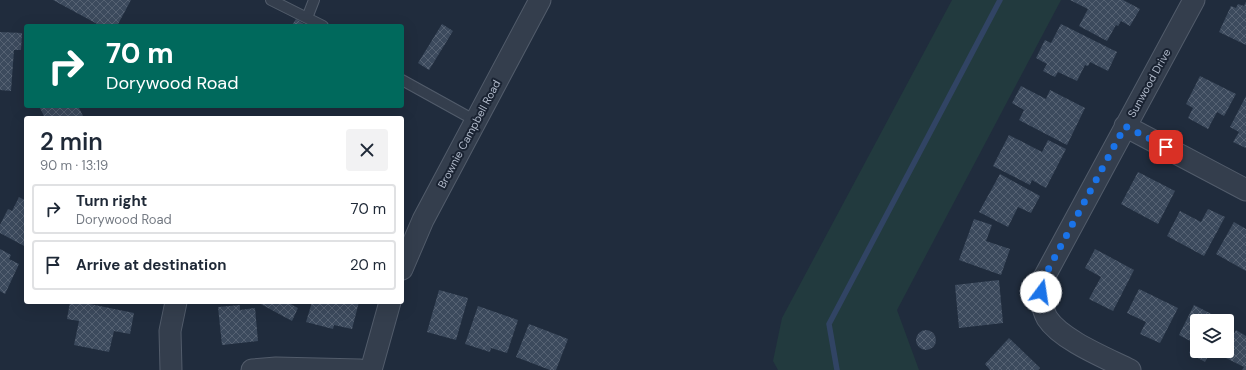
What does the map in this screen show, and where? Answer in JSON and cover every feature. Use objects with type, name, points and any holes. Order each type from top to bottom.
[{"type":"street","name":"Brownie Campbell Road","points":[[404,264],[423,220],[540,0]]},
{"type":"street","name":"Sunwood Drive","points":[[1130,370],[1070,339],[1056,330],[1047,317],[1041,302],[1041,283],[1194,0]]},
{"type":"street","points":[[1125,126],[1246,190]]},
{"type":"street","points":[[171,370],[170,330],[176,304]]},
{"type":"street","points":[[371,370],[389,304]]},
{"type":"street","points":[[252,370],[276,368],[360,370]]},
{"type":"lane","points":[[271,0],[319,24]]},
{"type":"lane","points":[[307,18],[314,0]]},
{"type":"lane","points":[[404,81],[476,121]]},
{"type":"green space","points":[[952,0],[1061,0],[897,310],[919,370],[778,370],[773,361],[782,318]]},
{"type":"building","points":[[53,0],[131,0],[118,24],[97,24]]},
{"type":"building","points":[[1070,0],[1123,0],[1140,9],[1130,26],[1121,21],[1118,26],[1116,25],[1107,41],[1079,26],[1088,9]]},
{"type":"building","points":[[1246,2],[1246,45],[1219,32],[1231,6],[1236,8],[1238,4],[1244,6]]},
{"type":"building","points":[[296,19],[304,24],[293,24]]},
{"type":"building","points":[[442,24],[453,31],[429,70],[418,63]]},
{"type":"building","points":[[1061,24],[1117,52],[1108,71],[1090,62],[1088,66],[1085,65],[1077,81],[1058,72],[1055,77],[1043,71],[1047,64],[1036,58],[1045,40],[1051,43]]},
{"type":"building","points":[[0,32],[22,33],[21,50],[14,50],[11,91],[0,90]]},
{"type":"building","points":[[1200,76],[1236,94],[1224,116],[1217,112],[1208,129],[1188,118],[1193,108],[1186,104]]},
{"type":"building","points":[[1021,86],[1046,99],[1050,90],[1085,108],[1067,145],[1019,120],[1024,110],[1012,103]]},
{"type":"building","points":[[1246,96],[1246,148],[1233,142],[1239,132],[1230,127]]},
{"type":"building","points":[[40,108],[79,108],[83,116],[44,116]]},
{"type":"building","points":[[1009,135],[1042,152],[1048,140],[1066,149],[1046,188],[1032,180],[1030,185],[993,166]]},
{"type":"building","points":[[1138,172],[1175,191],[1158,224],[1121,204]]},
{"type":"building","points":[[1000,174],[1040,196],[1031,213],[1018,207],[1008,227],[979,212]]},
{"type":"building","points":[[19,197],[24,200],[24,246],[0,233],[0,225],[8,209],[12,211]]},
{"type":"building","points":[[1208,209],[1225,217],[1204,256],[1167,236],[1180,211],[1201,222]]},
{"type":"building","points":[[974,219],[992,225],[986,241],[1010,249],[1001,275],[959,260]]},
{"type":"building","points":[[1234,222],[1246,229],[1246,271],[1216,254]]},
{"type":"building","points":[[0,249],[11,255],[9,259],[19,264],[5,294],[0,291]]},
{"type":"building","points":[[1095,249],[1134,270],[1113,311],[1089,299],[1101,277],[1085,268]]},
{"type":"building","points":[[999,280],[1003,323],[959,328],[955,285]]},
{"type":"building","points":[[1139,289],[1178,308],[1160,343],[1140,334],[1146,322],[1127,313]]},
{"type":"building","points":[[439,290],[468,298],[456,340],[427,332]]},
{"type":"building","points":[[70,304],[90,304],[134,313],[130,334],[114,331],[109,352],[74,345],[79,321],[67,319]]},
{"type":"building","points":[[261,304],[291,304],[298,308],[292,321]]},
{"type":"building","points":[[311,304],[358,304],[352,329],[334,325],[333,329],[306,322]]},
{"type":"building","points":[[240,305],[240,310],[255,308],[258,341],[222,345],[218,307]]},
{"type":"building","points":[[1194,305],[1211,314],[1190,314],[1190,341],[1179,335]]},
{"type":"building","points":[[478,306],[518,320],[507,353],[491,348],[490,352],[465,344]]},
{"type":"building","points":[[529,324],[568,339],[556,370],[550,370],[516,357]]},
{"type":"building","points":[[926,330],[933,333],[936,340],[933,347],[926,350],[919,347],[916,340],[919,333]]},
{"type":"building","points":[[1236,330],[1246,336],[1246,370],[1242,370],[1244,367],[1226,358],[1234,358],[1234,334]]},
{"type":"building","points":[[1009,338],[1040,368],[1038,370],[990,370],[985,364]]},
{"type":"building","points":[[1198,358],[1207,358],[1205,362]]},
{"type":"waterway","points":[[837,370],[829,324],[1000,0]]},
{"type":"route","points":[[1041,292],[1041,283],[1125,126],[1166,147]]}]
